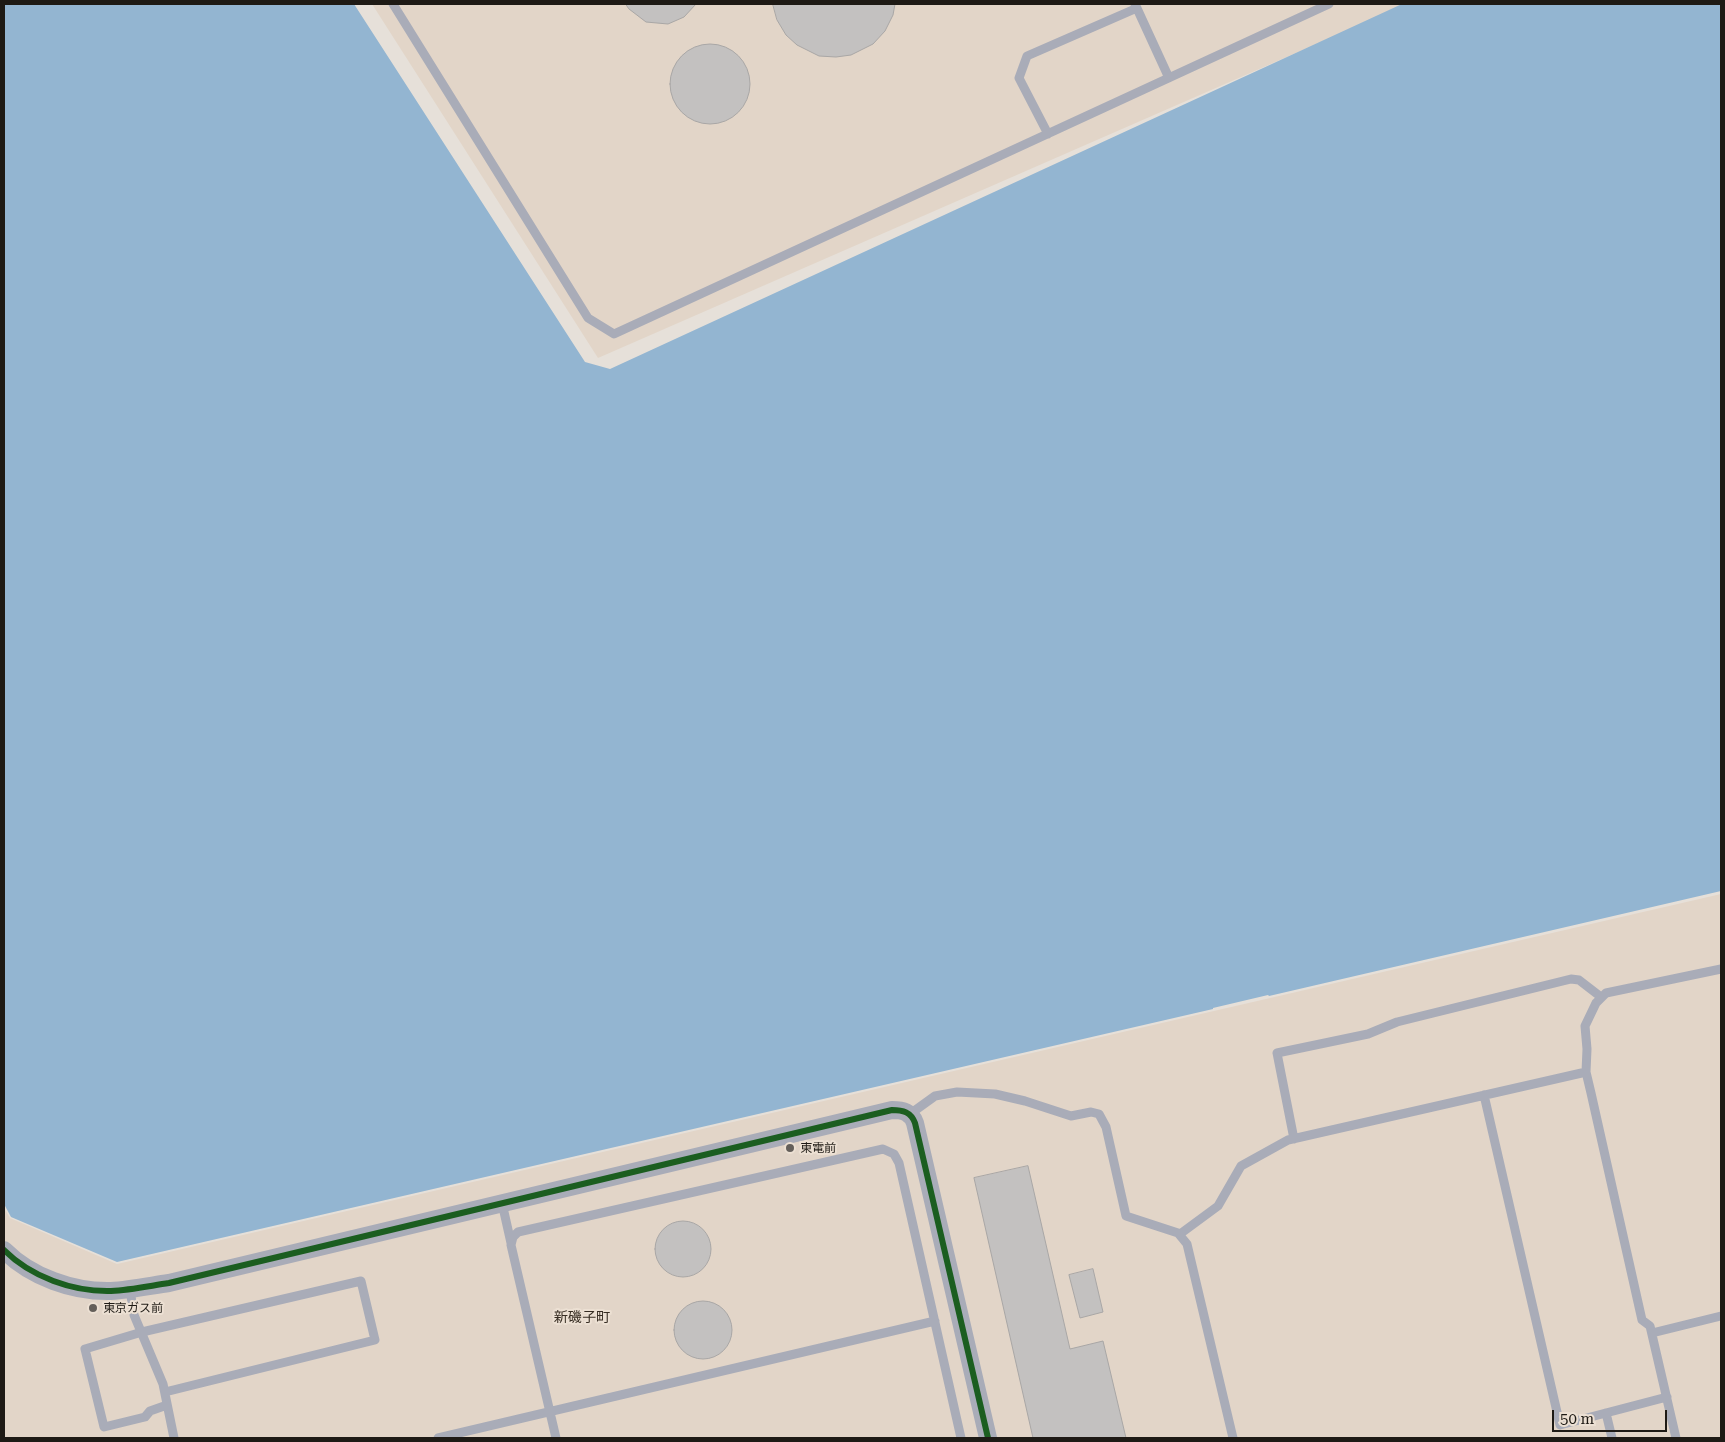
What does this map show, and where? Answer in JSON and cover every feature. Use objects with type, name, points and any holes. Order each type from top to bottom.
[{"type":"street","points":[[4,1250],[28,1269],[71,1287],[96,1291],[130,1290],[892,1110],[901,1110],[910,1114],[913,1118],[917,1133],[988,1438]]},
{"type":"lane","points":[[393,4],[588,318],[614,334],[1329,4]]},
{"type":"lane","points":[[1048,134],[1019,78],[1027,56],[1136,6],[1169,78]]},
{"type":"lane","points":[[1676,1438],[1650,1326],[1642,1320],[1586,1072],[1588,1049],[1584,1026],[1596,1003],[1606,993],[1721,969]]},
{"type":"lane","points":[[1294,1139],[1277,1053],[1368,1034],[1397,1022],[1571,979],[1578,980],[1601,997]]},
{"type":"lane","points":[[1180,1234],[1218,1206],[1241,1166],[1288,1140],[1586,1072]]},
{"type":"lane","points":[[910,1114],[935,1096],[957,1092],[995,1094],[1025,1101],[1071,1116],[1092,1112],[1099,1114],[1106,1128],[1126,1216],[1180,1234],[1187,1244],[1233,1438]]},
{"type":"lane","points":[[1484,1095],[1560,1425],[1667,1397]]},
{"type":"lane","points":[[511,1245],[513,1237],[518,1232],[883,1149],[894,1154],[898,1163],[961,1438]]},
{"type":"lane","points":[[502,1203],[556,1438]]},
{"type":"lane","points":[[165,1392],[376,1340],[361,1281],[142,1332],[85,1349],[104,1427],[145,1417],[150,1410],[167,1406]]},
{"type":"lane","points":[[130,1290],[134,1315],[163,1384],[174,1438]]},
{"type":"lane","points":[[1652,1333],[1721,1316]]},
{"type":"lane","points":[[438,1438],[935,1321]]},
{"type":"lane","points":[[1606,1413],[1612,1438]]},
{"type":"shaded area","points":[[372,4],[1408,4],[598,358]]},
{"type":"shaded area","points":[[1721,894],[1721,1438],[4,1438],[4,1208],[10,1218],[117,1264]]},
{"type":"water","points":[[4,4],[354,4],[585,362],[610,369],[1402,4],[1721,4],[1721,891],[117,1262],[11,1217],[4,1204]]},
{"type":"building","points":[[626,4],[696,4],[684,17],[668,24],[646,22],[629,9]]},
{"type":"building","points":[[773,4],[895,4],[893,15],[885,31],[873,44],[851,55],[836,57],[819,56],[797,45],[786,35],[777,20]]},
{"type":"building","points":[[710,44],[725,47],[738,56],[747,69],[750,84],[747,99],[738,112],[725,121],[710,124],[695,121],[682,112],[673,99],[670,84],[673,69],[682,56],[695,47]]},
{"type":"building","points":[[1028,1166],[1070,1349],[1103,1341],[1126,1438],[1033,1438],[974,1178]]},
{"type":"building","points":[[678,1221],[688,1221],[703,1229],[709,1238],[711,1249],[709,1260],[703,1269],[688,1277],[678,1277],[667,1272],[660,1265],[655,1254],[655,1244],[660,1233],[667,1226]]},
{"type":"building","points":[[1093,1269],[1103,1312],[1080,1318],[1069,1275]]},
{"type":"building","points":[[697,1301],[709,1301],[724,1309],[732,1324],[732,1336],[724,1351],[709,1359],[697,1359],[682,1351],[674,1336],[674,1324],[682,1309]]},
{"type":"cycle path","points":[[4,1250],[27,1268],[68,1286],[97,1291],[140,1288],[169,1283],[892,1110],[900,1110],[909,1114],[915,1123],[988,1438]]},
{"type":"place","name":"東電前","points":[[790,1148]]},
{"type":"place","name":"東京ガス前","points":[[93,1308]]},
{"type":"district","name":"新磯子町","points":[[582,1318]]}]
